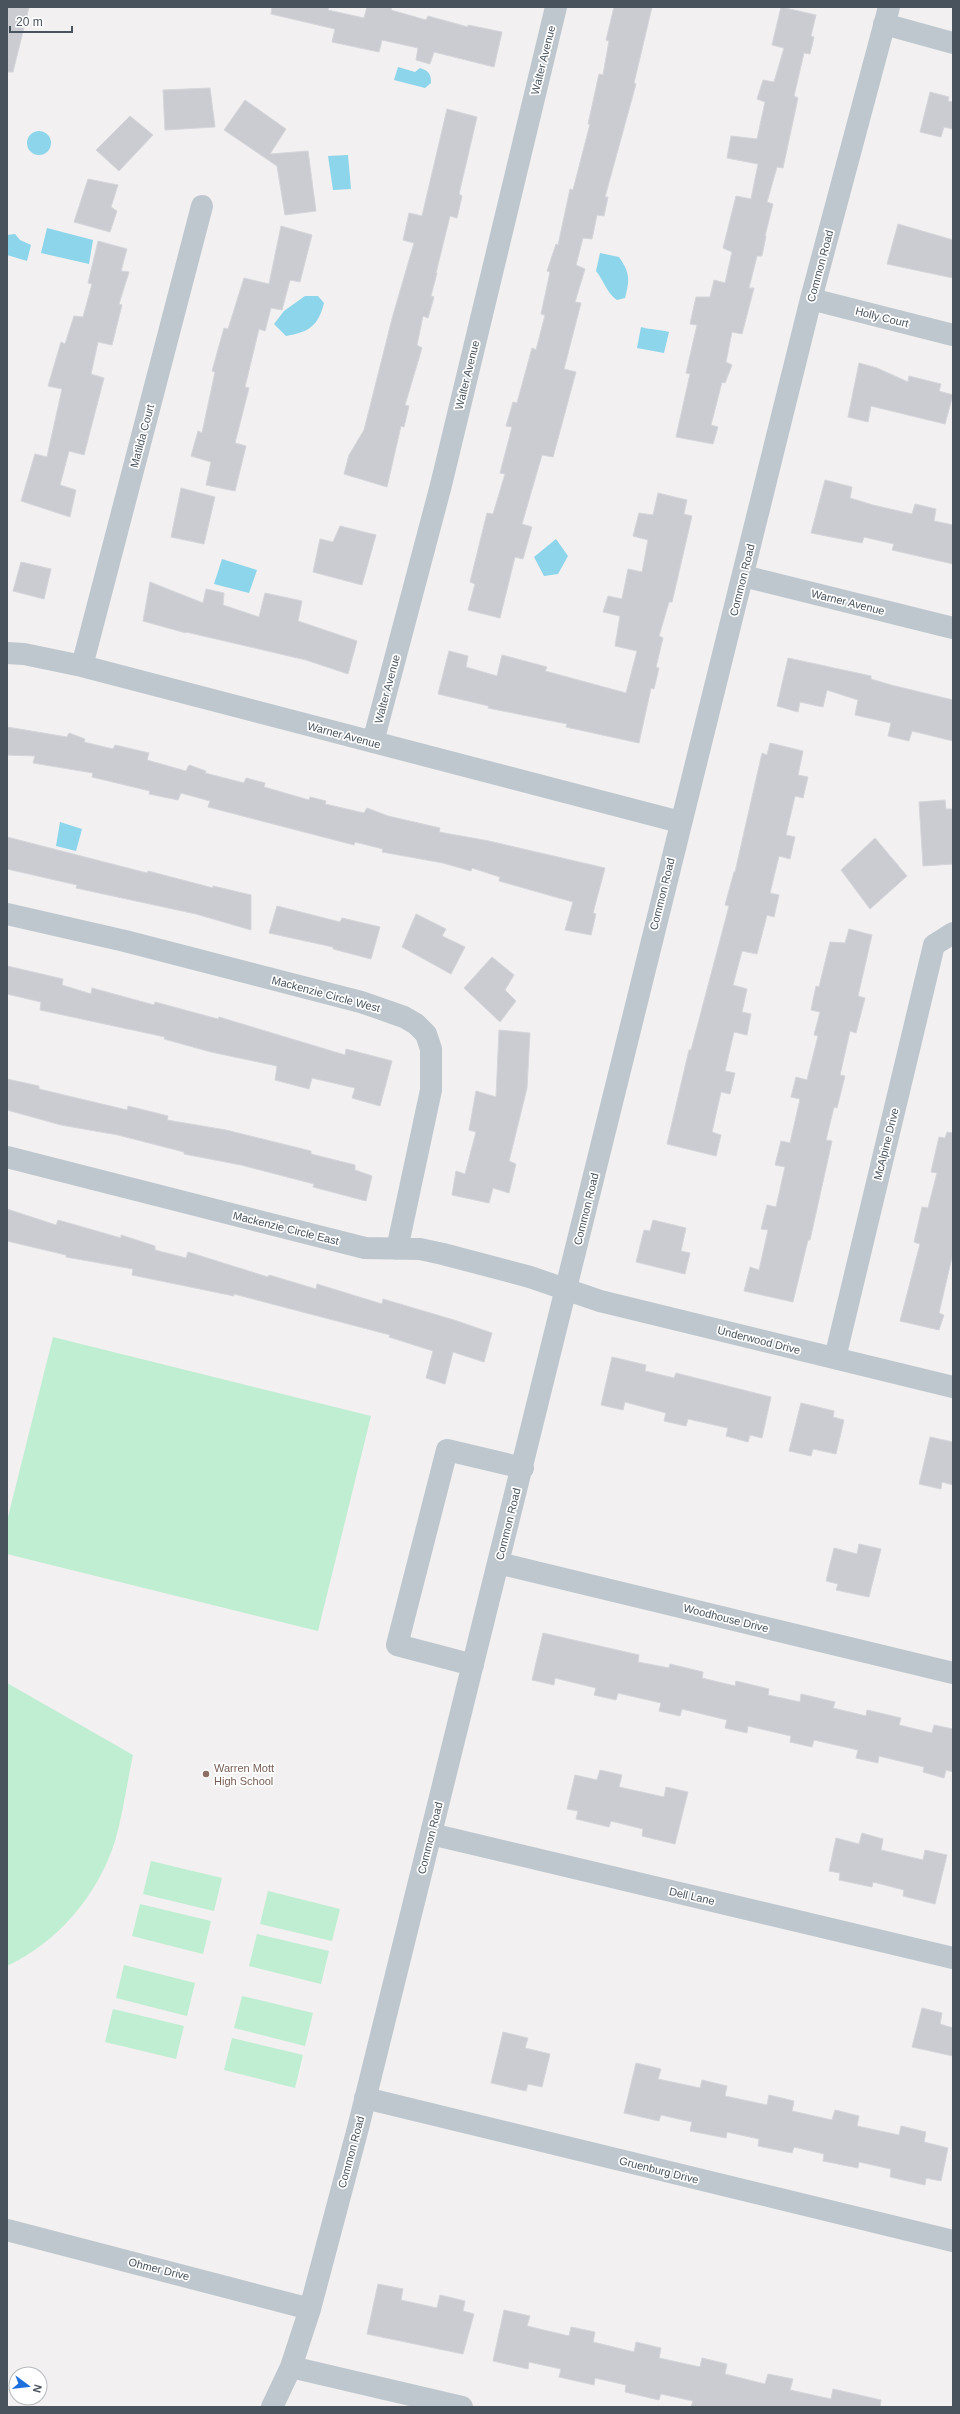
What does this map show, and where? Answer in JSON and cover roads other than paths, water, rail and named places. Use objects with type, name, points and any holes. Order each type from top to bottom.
[{"type":"street","name":"Walter Avenue","points":[[373,742],[440,485],[556,7]]},
{"type":"street","points":[[886,15],[953,43]]},
{"type":"street","name":"Common Road","points":[[272,2407],[291,2366],[310,2309],[365,2098],[522,1468],[680,822],[743,576],[811,299],[886,15]]},
{"type":"street","name":"Matilda Court","points":[[82,666],[202,206]]},
{"type":"street","name":"Holly Court","points":[[811,299],[953,336]]},
{"type":"street","name":"Warner Avenue","points":[[743,576],[953,628]]},
{"type":"street","name":"Warner Avenue","points":[[7,653],[24,654],[82,666],[680,822]]},
{"type":"street","name":"Mackenzie Circle West","points":[[7,914],[125,941],[361,1002],[404,1017],[416,1024],[426,1034],[431,1049],[431,1090],[397,1249]]},
{"type":"street","name":"McAlpine Drive","points":[[835,1358],[934,945],[950,935]]},
{"type":"street","name":"Mackenzie Circle East","points":[[7,1157],[365,1248],[420,1249],[530,1277],[566,1289]]},
{"type":"street","name":"Underwood Drive","points":[[566,1289],[600,1301],[953,1387]]},
{"type":"street","points":[[473,1665],[397,1646],[447,1450],[522,1468]]},
{"type":"street","name":"Woodhouse Drive","points":[[498,1563],[953,1673]]},
{"type":"street","name":"Dell Lane","points":[[431,1834],[953,1958]]},
{"type":"street","name":"Gruenburg Drive","points":[[365,2098],[953,2242]]},
{"type":"street","name":"Ohmer Drive","points":[[7,2230],[310,2309]]},
{"type":"street","points":[[291,2366],[462,2407]]},
{"type":"water","points":[[398,67],[415,72],[420,68],[423,69],[429,73],[431,83],[425,88],[394,80]]},
{"type":"water","points":[[39,131],[47,135],[51,143],[47,151],[39,155],[31,151],[27,143],[31,135]]},
{"type":"water","points":[[348,155],[351,189],[333,190],[328,156]]},
{"type":"water","points":[[47,228],[93,240],[89,264],[41,253]]},
{"type":"water","points":[[15,234],[20,240],[31,245],[27,261],[7,255],[7,235]]},
{"type":"water","points":[[600,253],[619,257],[623,263],[628,276],[628,286],[625,298],[617,300],[608,290],[596,271]]},
{"type":"water","points":[[305,296],[318,296],[324,303],[319,318],[306,330],[286,336],[274,324],[284,311]]},
{"type":"water","points":[[641,327],[669,332],[664,353],[637,348]]},
{"type":"water","points":[[556,539],[568,556],[558,574],[544,576],[534,557]]},
{"type":"water","points":[[222,559],[257,570],[249,593],[214,584]]},
{"type":"water","points":[[60,822],[82,829],[76,851],[56,846]]},
{"type":"place","name":"Warren Mott High School","points":[[206,1774]]}]
